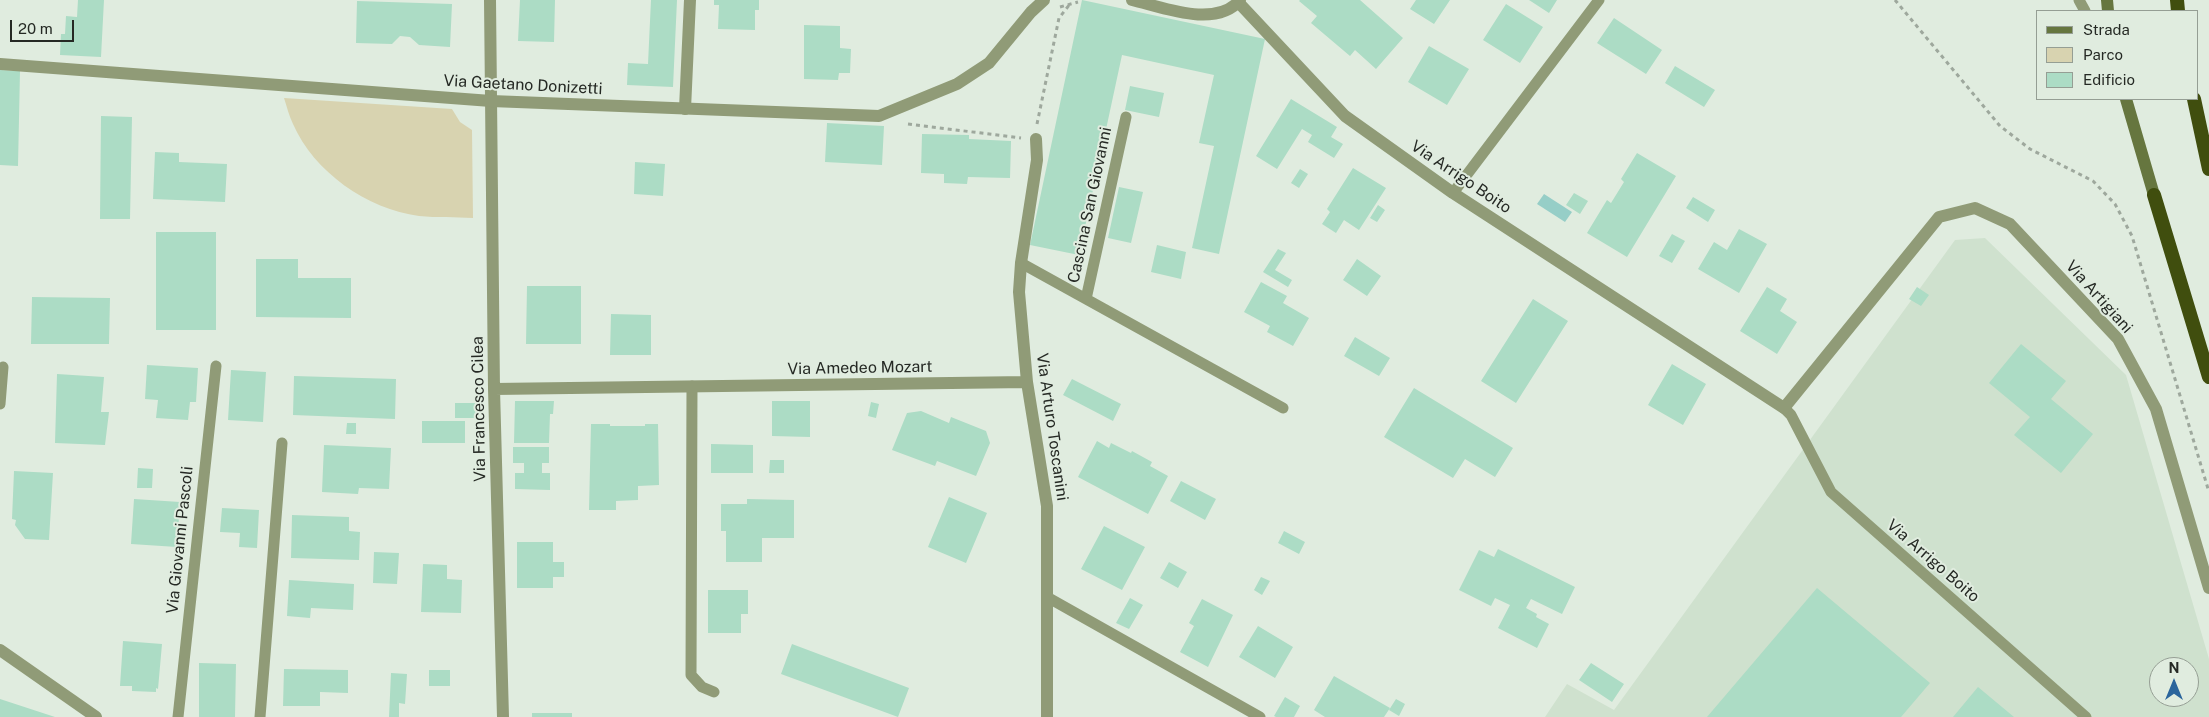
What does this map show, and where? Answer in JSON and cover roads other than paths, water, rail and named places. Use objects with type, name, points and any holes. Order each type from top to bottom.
[{"type":"highway","points":[[2194,100],[2209,169]]},
{"type":"highway","points":[[2154,196],[2209,377]]},
{"type":"main road","points":[[2126,100],[2154,196]]},
{"type":"street","name":"Via Francesco Cilea","points":[[490,0],[494,389],[504,717]]},
{"type":"street","points":[[685,110],[690,0]]},
{"type":"street","name":"Via Gaetano Donizetti","points":[[0,64],[491,101],[879,116],[957,84],[989,63],[1016,29],[1044,0]]},
{"type":"street","name":"Via Arrigo Boito","points":[[1132,0],[1191,15],[1218,13],[1239,1],[1345,116],[1453,193],[1784,408]]},
{"type":"street","name":"Via Arturo Toscanini","points":[[1036,140],[1037,160],[1021,263],[1019,292],[1027,382],[1047,506],[1047,717]]},
{"type":"street","name":"Via Artigiani","points":[[1784,408],[1939,216],[1975,208],[2010,224],[2118,338],[2156,409],[2209,588]]},
{"type":"street","name":"Via Amedeo Mozart","points":[[494,389],[1027,382]]},
{"type":"street","points":[[0,650],[96,717]]},
{"type":"lane","points":[[1453,193],[1599,0]]},
{"type":"lane","name":"Cascina San Giovanni","points":[[1086,299],[1126,117]]},
{"type":"lane","points":[[1021,263],[1282,408]]},
{"type":"lane","name":"Via Giovanni Pascoli","points":[[178,717],[216,366]]},
{"type":"lane","points":[[0,404],[3,368]]},
{"type":"lane","points":[[692,386],[691,675],[702,688],[714,692]]},
{"type":"lane","name":"Via Arrigo Boito","points":[[1784,408],[1791,415],[1831,492],[2086,717]]},
{"type":"lane","points":[[260,717],[282,444]]},
{"type":"lane","points":[[1047,596],[1260,717]]},
{"type":"water","points":[[1544,194],[1572,212],[1565,222],[1537,204]]}]
